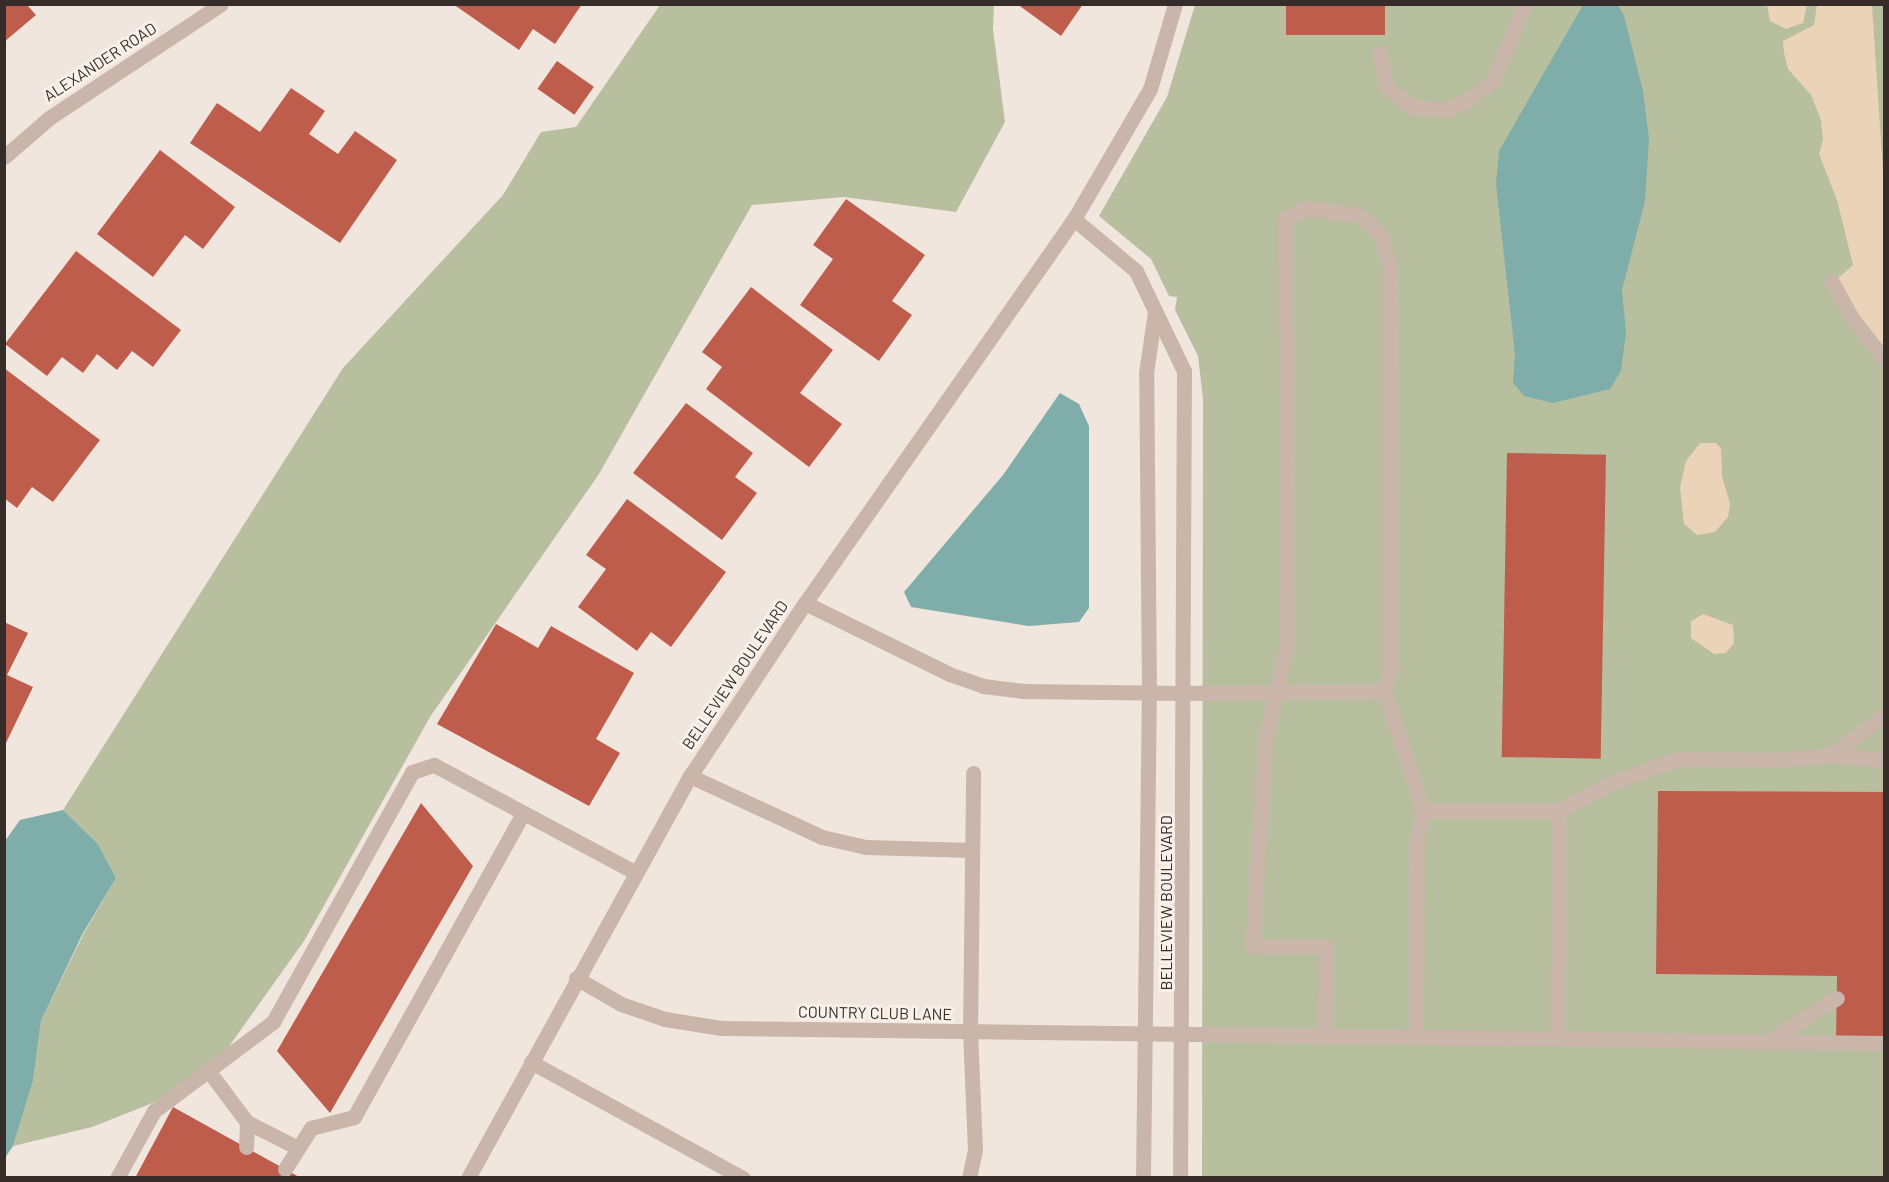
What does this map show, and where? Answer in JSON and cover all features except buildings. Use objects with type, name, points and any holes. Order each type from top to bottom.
[{"type":"street","name":"ALEXANDER ROAD","points":[[4,157],[49,118],[221,4]]},
{"type":"street","name":"BELLEVIEW BOULEVARD","points":[[468,1178],[634,872],[690,776],[806,603],[1074,219],[1150,89],[1175,4]]},
{"type":"street","points":[[1379,53],[1386,87],[1413,107],[1447,110],[1471,98],[1493,80],[1525,4]]},
{"type":"street","points":[[1324,1036],[1326,947],[1252,946],[1266,737],[1287,644],[1285,219],[1305,208],[1359,215],[1380,233],[1390,267],[1391,668],[1384,691],[1423,811],[1417,838],[1416,1035]]},
{"type":"street","name":"BELLEVIEW BOULEVARD","points":[[1074,219],[1136,271],[1184,371],[1184,1035],[1180,1178]]},
{"type":"street","points":[[1832,282],[1852,318],[1884,359]]},
{"type":"street","name":"BELLEVIEW BOULEVARD","points":[[1143,1178],[1149,692],[1146,373],[1155,312]]},
{"type":"street","points":[[806,603],[949,674],[983,686],[1022,691],[1184,693],[1384,691]]},
{"type":"street","points":[[1831,755],[1884,715]]},
{"type":"street","points":[[1423,811],[1558,811],[1625,777],[1679,759],[1778,760],[1831,755],[1884,760]]},
{"type":"street","points":[[117,1178],[154,1111],[207,1069],[273,1023],[412,772],[434,765],[634,872]]},
{"type":"street","points":[[969,1178],[975,1150],[970,1032],[973,773]]},
{"type":"street","points":[[690,776],[822,837],[866,847],[972,850]]},
{"type":"street","points":[[1557,1036],[1558,811]]},
{"type":"street","points":[[285,1169],[311,1128],[354,1117],[522,814]]},
{"type":"street","name":"COUNTRY CLUB LANE","points":[[576,978],[621,1004],[665,1020],[721,1028],[1146,1035],[1557,1036],[1884,1043]]},
{"type":"street","points":[[1768,1041],[1837,998]]},
{"type":"street","points":[[531,1062],[744,1178]]},
{"type":"street","points":[[207,1069],[247,1122],[298,1148]]},
{"type":"street","points":[[246,1147],[247,1122]]},
{"type":"green space","points":[[660,5],[994,5],[993,29],[1005,122],[956,212],[844,197],[752,205],[599,474],[430,717],[304,941],[203,1083],[92,1127],[13,1146],[33,1081],[41,1021],[83,935],[116,878],[98,844],[63,810],[343,368],[503,195],[541,132],[576,127]]},
{"type":"green space","points":[[1195,5],[1884,5],[1884,1177],[1202,1177],[1203,399],[1198,356],[1175,310],[1177,297],[1169,296],[1151,259],[1099,216],[1167,97]]},
{"type":"sand","points":[[1807,4],[1803,23],[1786,29],[1770,21],[1767,5]]},
{"type":"sand","points":[[1817,5],[1872,5],[1884,187],[1884,349],[1854,309],[1838,278],[1853,265],[1837,200],[1819,154],[1823,140],[1821,120],[1811,95],[1788,69],[1784,53],[1783,41],[1814,25]]},
{"type":"sand","points":[[1700,443],[1716,443],[1721,448],[1722,476],[1730,504],[1728,517],[1715,532],[1697,535],[1684,524],[1680,487],[1686,461]]},
{"type":"sand","points":[[1703,614],[1733,625],[1734,643],[1726,653],[1714,654],[1691,638],[1691,621]]},
{"type":"water","points":[[1583,5],[1618,5],[1624,16],[1643,91],[1649,138],[1645,201],[1622,290],[1626,333],[1621,371],[1610,389],[1553,403],[1524,396],[1513,383],[1515,354],[1496,184],[1499,151]]},
{"type":"water","points":[[1060,393],[1079,404],[1089,426],[1089,608],[1079,622],[1029,626],[911,607],[904,592],[1003,475]]},
{"type":"water","points":[[63,810],[98,844],[116,878],[82,935],[41,1021],[33,1081],[13,1146],[5,1158],[5,841],[20,820]]}]
